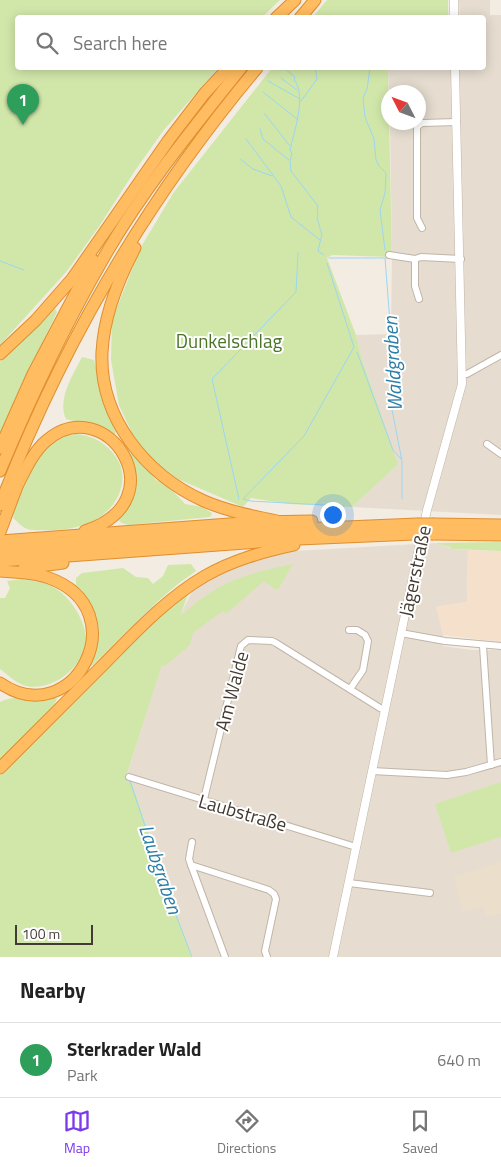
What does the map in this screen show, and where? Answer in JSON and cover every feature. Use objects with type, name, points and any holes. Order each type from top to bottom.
[{"type":"highway","points":[[279,15],[295,0]]},
{"type":"highway","points":[[284,15],[295,0]]},
{"type":"highway","points":[[302,15],[315,0]]},
{"type":"highway","points":[[0,354],[59,294],[93,250],[188,114],[226,70]]},
{"type":"highway","points":[[0,472],[46,367],[103,258],[159,175],[239,70]]},
{"type":"highway","points":[[0,505],[42,405],[65,356],[89,312],[132,239],[164,191],[204,134],[255,70]]},
{"type":"highway","points":[[164,191],[127,263],[104,330],[102,354],[104,377],[109,398],[119,425],[133,447],[152,468],[168,481],[191,495],[213,505],[277,521]]},
{"type":"highway","points":[[0,448],[33,374],[100,246],[126,202]]},
{"type":"highway","points":[[1,546],[42,405]]},
{"type":"highway","points":[[17,486],[40,447],[50,438],[61,432],[80,428],[92,430],[106,435],[116,443],[124,453],[130,468],[130,485],[125,502],[115,515],[104,523],[86,531],[66,536]]},
{"type":"highway","points":[[1,546],[66,536],[277,521],[326,522],[344,526]]},
{"type":"highway","points":[[1,546],[344,526],[433,529],[501,525]]},
{"type":"highway","points":[[1,546],[104,553],[326,538],[415,529]]},
{"type":"highway","points":[[433,529],[501,535]]},
{"type":"highway","points":[[0,768],[144,624],[187,587],[215,571],[246,557],[326,538]]},
{"type":"highway","points":[[0,571],[46,566],[104,553]]},
{"type":"highway","points":[[0,571],[37,574],[63,584],[86,607],[93,632],[86,663],[79,673],[65,686],[45,693],[29,694],[13,690],[0,683]]},
{"type":"street","points":[[454,0],[454,15]]},
{"type":"street","name":"Jägerstraße","points":[[334,957],[427,510],[462,384],[455,70]]},
{"type":"street","points":[[422,228],[418,218],[417,127],[422,124],[457,122]]},
{"type":"street","points":[[389,255],[415,259],[421,257],[460,259]]},
{"type":"street","points":[[415,259],[415,286],[419,299]]},
{"type":"street","points":[[463,374],[467,374],[501,355]]},
{"type":"street","points":[[487,444],[501,454]]},
{"type":"street","points":[[349,630],[357,630],[365,635],[368,640],[363,670],[350,690]]},
{"type":"street","points":[[402,632],[412,636],[483,646],[501,646]]},
{"type":"street","name":"Am Walde","points":[[204,799],[241,646],[250,639],[274,642],[385,710]]},
{"type":"street","points":[[483,646],[491,765]]},
{"type":"street","points":[[372,770],[447,775],[466,772],[501,762]]},
{"type":"street","name":"Laubstraße","points":[[129,777],[356,847]]},
{"type":"street","points":[[192,842],[189,859],[225,957]]},
{"type":"street","points":[[191,865],[268,890],[274,894],[276,899],[266,951],[267,957]]},
{"type":"street","points":[[349,883],[430,893]]},
{"type":"shaded area","points":[[459,0],[490,0],[490,15],[501,15],[501,515],[352,507],[397,464],[362,359],[356,335],[391,334],[390,130],[426,130],[426,85],[389,85],[388,70],[486,70],[486,15],[460,15]]},
{"type":"shaded area","points":[[434,543],[452,549],[468,550],[467,602],[437,607],[443,635],[443,646],[472,650],[501,650],[501,957],[192,957],[130,776],[127,775],[162,664],[179,617],[193,590],[220,573],[265,557],[296,551]]},
{"type":"shaded area","points":[[468,550],[501,551],[501,642],[443,635],[436,607],[467,602]]},
{"type":"shaded area","points":[[501,862],[501,913],[486,916],[483,906],[463,911],[454,877]]},
{"type":"green space","points":[[0,0],[280,0],[264,15],[15,15],[15,70],[216,70],[163,131],[67,271],[0,345]]},
{"type":"green space","points":[[327,0],[448,0],[448,15],[315,15]]},
{"type":"green space","name":"Dunkelschlag","points":[[270,70],[388,70],[388,85],[381,85],[381,130],[389,130],[392,257],[332,255],[327,258],[356,335],[362,359],[398,464],[352,507],[289,504],[251,498],[243,507],[178,479],[150,458],[132,433],[119,405],[111,360],[112,320],[141,247],[174,192]]},
{"type":"green space","points":[[52,308],[57,312],[0,433],[0,362]]},
{"type":"green space","points":[[82,357],[94,360],[110,420],[116,432],[115,435],[95,426],[66,419],[63,403],[67,387]]},
{"type":"green space","points":[[77,434],[99,441],[116,457],[120,465],[122,483],[116,499],[104,514],[85,525],[57,530],[29,530],[25,528],[13,518],[23,483],[29,472],[43,452],[52,444],[65,436]]},
{"type":"green space","points":[[133,452],[156,480],[168,486],[185,504],[202,507],[212,513],[210,517],[128,525],[118,520],[125,511],[134,489],[129,455]]},
{"type":"green space","points":[[501,542],[501,551],[452,549],[434,543]]},
{"type":"green space","points":[[191,564],[196,571],[157,602],[89,667],[94,652],[96,626],[92,610],[76,588],[76,578],[82,573],[123,568],[136,577],[148,578],[153,584],[163,576],[168,565]]},
{"type":"green space","points":[[293,564],[279,588],[276,590],[264,581],[226,614],[223,611],[193,633],[190,645],[165,666],[162,665],[127,774],[130,776],[192,957],[0,957],[0,775],[140,634],[189,592],[180,616],[204,596],[228,583],[260,572]]},
{"type":"green space","points":[[22,579],[47,584],[61,592],[80,617],[86,639],[80,659],[66,675],[46,685],[36,687],[22,685],[0,669],[0,598],[5,598],[10,588],[7,581]]},
{"type":"green space","points":[[54,695],[57,699],[54,705],[0,762],[0,702],[18,697]]},
{"type":"green space","points":[[501,782],[501,837],[451,853],[435,804]]},
{"type":"waterway","points":[[286,70],[295,77],[294,80],[298,87],[300,104],[290,150],[292,154],[290,161],[291,171],[318,206],[317,219],[322,234],[318,251],[324,255]]},
{"type":"waterway","points":[[301,101],[317,79],[315,70]]},
{"type":"waterway","name":"Waldgraben","points":[[370,70],[367,89],[363,98],[365,117],[374,139],[376,160],[386,173],[385,193],[380,210],[385,250]]},
{"type":"waterway","points":[[281,78],[297,90]]},
{"type":"waterway","points":[[268,81],[300,99]]},
{"type":"waterway","points":[[263,92],[297,119]]},
{"type":"waterway","points":[[264,113],[290,146]]},
{"type":"waterway","points":[[260,129],[263,139],[289,160]]},
{"type":"waterway","points":[[246,139],[281,186],[291,217],[320,240]]},
{"type":"waterway","points":[[240,159],[253,169],[272,176]]},
{"type":"waterway","points":[[239,499],[212,379],[296,292],[298,253]]},
{"type":"waterway","name":"Waldgraben","points":[[329,258],[385,258],[392,348],[389,394],[402,461],[402,499]]},
{"type":"waterway","points":[[0,261],[24,270]]},
{"type":"waterway","points":[[327,263],[354,347],[304,436],[243,499],[250,501],[344,506]]},
{"type":"waterway","points":[[357,352],[393,450],[401,459]]},
{"type":"waterway","name":"Laubgraben","points":[[130,781],[168,894],[192,957]]},
{"type":"place","name":"Sterkrader Wald","points":[[23,125]]}]
